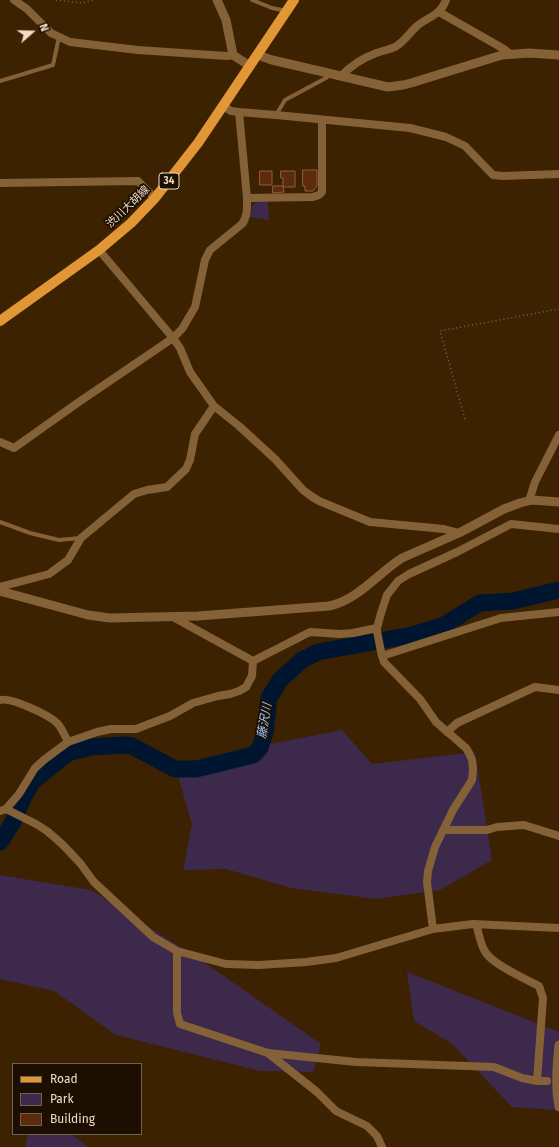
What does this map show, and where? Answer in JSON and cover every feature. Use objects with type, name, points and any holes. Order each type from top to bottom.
[{"type":"main road","name":"渋川大胡線","points":[[0,321],[99,250],[131,223],[155,198],[185,160],[223,106],[294,0]]},
{"type":"street","points":[[14,0],[28,8],[51,33],[70,42],[138,50],[226,56],[233,55],[250,66]]},
{"type":"street","points":[[217,0],[226,20],[233,55]]},
{"type":"street","points":[[342,76],[348,69],[368,57],[395,46],[418,25],[439,12],[444,7],[446,0]]},
{"type":"street","points":[[439,12],[504,49],[510,54]]},
{"type":"street","points":[[258,55],[272,60],[380,86],[396,87],[498,56],[529,53],[559,55]]},
{"type":"street","points":[[223,106],[231,111],[239,112],[410,128],[446,137],[465,146],[493,175],[559,174]]},
{"type":"street","points":[[0,442],[14,448],[173,338],[182,330],[195,306],[205,260],[210,250],[244,221],[247,211],[239,112]]},
{"type":"street","points":[[247,198],[314,197],[322,192],[322,120]]},
{"type":"street","points":[[0,183],[138,181],[155,198]]},
{"type":"street","points":[[99,250],[173,338],[180,348],[190,372],[214,406],[239,426],[275,459],[303,490],[319,501],[370,522],[444,529],[459,533]]},
{"type":"street","points":[[0,587],[49,574],[68,560],[81,538],[134,494],[167,486],[186,469],[190,460],[195,434],[214,406]]},
{"type":"street","points":[[529,501],[535,482],[559,436]]},
{"type":"street","points":[[0,591],[88,615],[110,618],[198,616],[336,604],[361,590],[402,558],[459,533],[504,508],[529,501],[559,502]]},
{"type":"street","points":[[433,929],[427,882],[428,871],[435,847],[453,810],[472,780],[473,769],[470,753],[466,748],[436,722],[420,699],[384,662],[381,654],[377,630],[381,613],[388,595],[398,581],[409,574],[510,524],[559,529]]},
{"type":"street","points":[[381,654],[501,618],[559,612]]},
{"type":"street","points":[[172,617],[253,661]]},
{"type":"street","points":[[253,661],[310,632],[340,634],[377,630]]},
{"type":"street","points":[[253,661],[254,669],[252,676],[246,687],[239,691],[193,703],[170,716],[136,729],[111,729],[68,742],[44,758],[35,768],[19,794],[3,810],[36,824],[47,831],[80,863],[94,882],[154,937],[177,950],[226,964],[258,965],[306,962],[336,958],[433,929],[476,924],[559,928]]},
{"type":"street","points":[[447,732],[457,723],[535,687],[559,690]]},
{"type":"street","points":[[0,700],[11,700],[56,722],[61,728],[68,742]]},
{"type":"street","points":[[444,830],[488,830],[497,827],[524,825],[559,836]]},
{"type":"street","points":[[476,924],[486,954],[494,961],[539,986],[543,998],[537,1081]]},
{"type":"street","points":[[177,950],[177,1013],[180,1024],[268,1053],[356,1062],[494,1067],[522,1078],[547,1081]]},
{"type":"street","points":[[559,1045],[556,1092],[559,1107]]},
{"type":"street","points":[[268,1053],[318,1092],[336,1111],[368,1126],[377,1136],[382,1147]]},
{"type":"lane","points":[[252,0],[272,8],[287,11]]},
{"type":"lane","points":[[0,81],[53,65],[59,37]]},
{"type":"lane","points":[[276,115],[285,100],[326,78],[330,73]]},
{"type":"lane","points":[[0,522],[30,533],[59,540],[81,538]]},
{"type":"path","points":[[56,0],[82,3],[94,0]]},
{"type":"path","points":[[464,418],[440,331],[559,309]]},
{"type":"green space","points":[[257,201],[268,201],[269,220],[250,217],[252,206]]},
{"type":"green space","points":[[342,730],[372,764],[475,752],[492,860],[440,890],[376,899],[291,888],[226,869],[183,870],[192,824],[175,766],[229,752]]},
{"type":"green space","points":[[0,875],[91,890],[211,967],[321,1044],[313,1072],[260,1071],[116,1035],[54,991],[0,979]]},
{"type":"green space","points":[[407,972],[559,1032],[559,1105],[554,1110],[512,1107],[451,1043],[414,1021]]},
{"type":"green space","points":[[28,1135],[72,1135],[88,1147],[25,1147]]},
{"type":"building","points":[[303,170],[317,170],[317,186],[313,191],[305,191],[305,186],[303,186]]},
{"type":"building","points":[[260,171],[272,171],[272,185],[260,185]]},
{"type":"building","points":[[281,171],[295,171],[295,187],[283,187]]},
{"type":"building","points":[[273,186],[283,186],[284,192],[273,193]]},
{"type":"waterway","name":"藤沢川","points":[[0,842],[13,822],[24,796],[32,782],[68,753],[91,747],[123,745],[132,746],[175,769],[196,769],[253,755],[260,748],[265,732],[269,698],[280,680],[302,660],[318,652],[412,635],[444,625],[480,603],[513,601],[559,590]]}]
